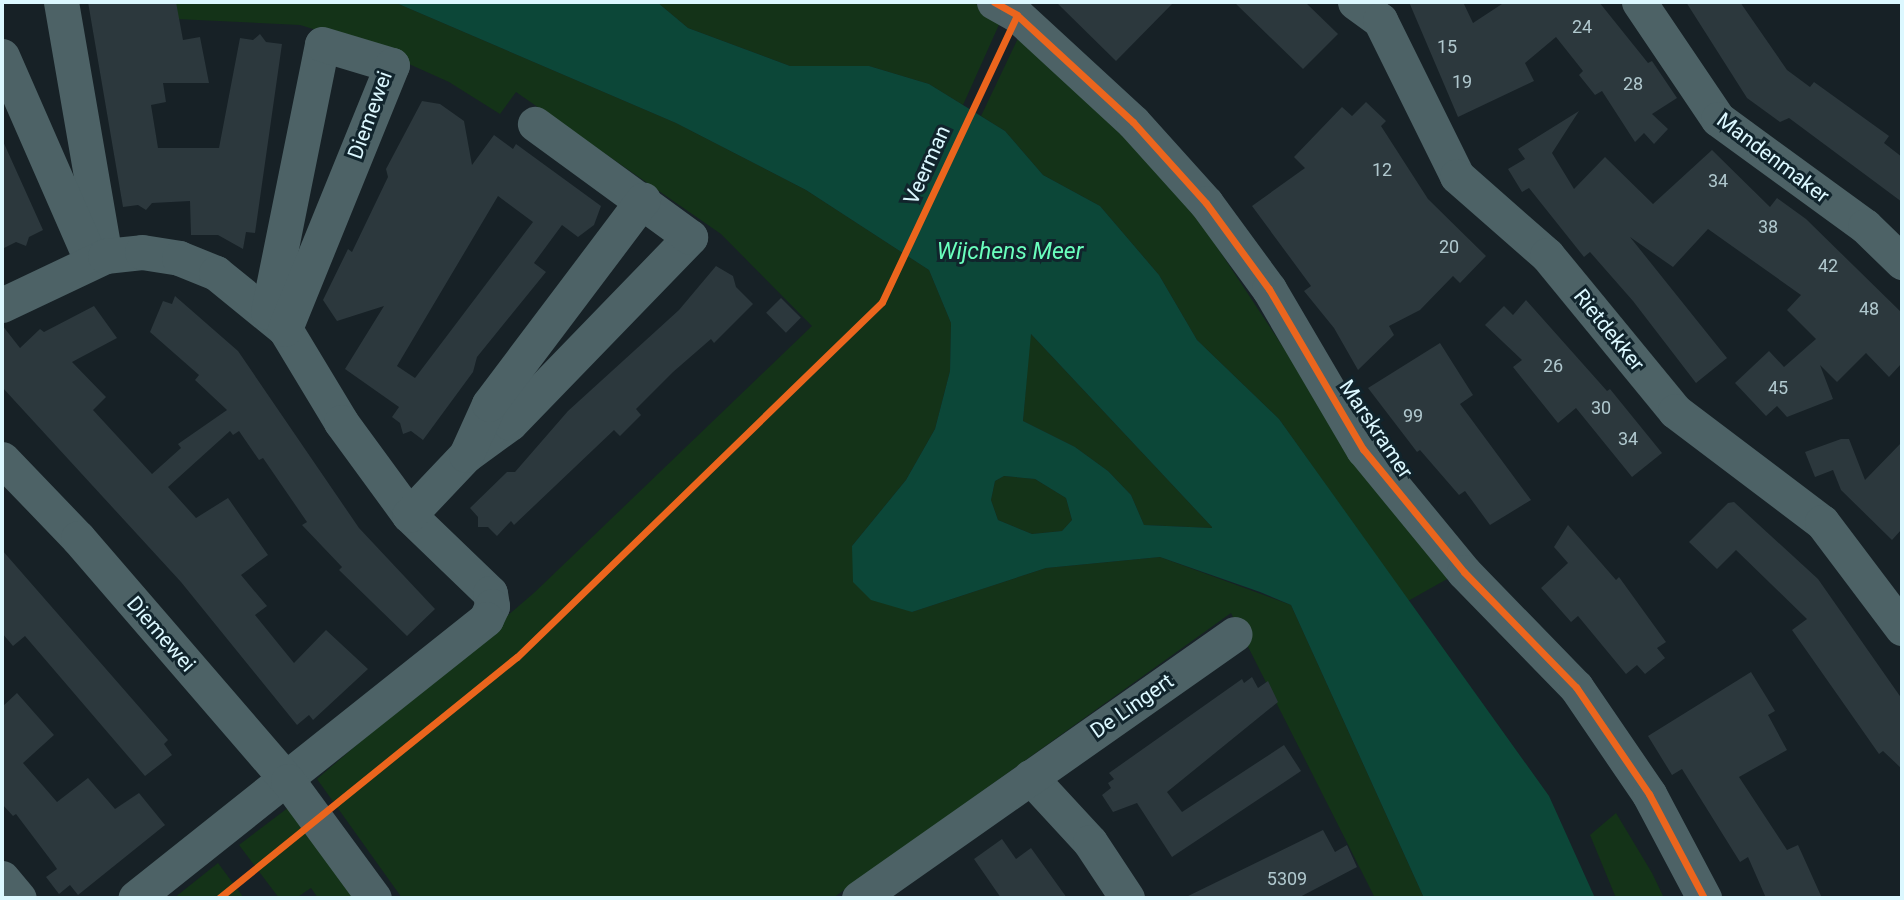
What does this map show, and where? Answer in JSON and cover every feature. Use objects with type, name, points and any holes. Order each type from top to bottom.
[{"type":"street","points":[[61,2],[98,258]]},
{"type":"street","name":"Rietdekker","points":[[1355,2],[1380,20],[1457,176],[1547,254],[1675,411],[1822,522],[1902,628]]},
{"type":"street","name":"Mandenmaker","points":[[1639,2],[1718,119],[1866,226],[1902,262]]},
{"type":"street","name":"Marskramer","points":[[1014,6],[1133,122],[1206,203],[1269,289],[1363,449],[1464,572],[1576,687],[1650,794],[1704,898]]},
{"type":"street","name":"Diemewei","points":[[322,44],[392,65],[276,321],[322,44]]},
{"type":"street","points":[[2,56],[98,258]]},
{"type":"street","points":[[409,515],[467,455],[510,423],[690,237],[643,200],[535,124]]},
{"type":"street","points":[[467,455],[489,404],[643,200]]},
{"type":"street","points":[[2,305],[98,258],[142,252],[180,258],[216,273],[276,321],[341,422],[409,515],[490,593],[492,606],[486,619],[288,781],[135,898]]},
{"type":"street","name":"Diemewei","points":[[2,459],[78,538],[288,781],[374,898]]},
{"type":"street","name":"De Lingert","points":[[859,898],[1234,634]]},
{"type":"street","points":[[1030,777],[1090,842],[1128,898]]},
{"type":"street","points":[[2,878],[19,898]]},
{"type":"shaded area","points":[[173,2],[394,2],[676,123],[806,190],[929,270],[951,323],[950,371],[935,429],[906,480],[852,546],[912,612],[1046,568],[1160,557],[1291,605],[1424,898],[1375,898],[1231,613],[833,898],[402,898],[317,779],[535,592],[812,326],[721,234],[516,92],[500,114],[449,82],[369,46],[300,25],[176,19]]},
{"type":"shaded area","points":[[657,2],[972,2],[1002,18],[963,105],[929,84],[869,66],[790,66],[688,28]]},
{"type":"shaded area","points":[[1021,32],[1188,203],[1365,471],[1456,574],[1408,601],[1279,419],[1197,340],[1159,275],[1100,206],[1043,175],[1005,131],[981,116]]},
{"type":"shaded area","points":[[1030,333],[1213,528],[1144,525],[1131,495],[1108,471],[1075,447],[1023,421]]},
{"type":"shaded area","points":[[1004,476],[1035,479],[1066,498],[1072,520],[1062,531],[1032,534],[998,520],[991,500],[995,481]]},
{"type":"shaded area","points":[[289,807],[355,898],[318,898],[311,888],[296,898],[279,898],[239,845]]},
{"type":"shaded area","points":[[1616,813],[1664,898],[1616,898],[1590,835]]},
{"type":"shaded area","points":[[218,863],[244,898],[174,898]]},
{"type":"water","name":"Wijchens Meer","points":[[394,2],[657,2],[688,28],[790,66],[869,66],[929,84],[1005,131],[1043,175],[1100,206],[1159,275],[1197,340],[1279,419],[1549,796],[1595,898],[1424,898],[1291,605],[1260,592],[1160,557],[1046,568],[912,612],[871,600],[853,582],[852,546],[906,480],[935,429],[950,371],[951,323],[929,270],[806,190],[676,123]],"holes":[[[1031,334],[1212,527],[1212,528],[1144,525],[1131,495],[1108,471],[1075,447],[1023,421]],[[1004,476],[1035,479],[1066,498],[1072,520],[1062,531],[1032,534],[998,520],[991,500],[995,481]]]},
{"type":"building","points":[[88,2],[176,2],[183,40],[200,37],[209,83],[163,83],[166,102],[151,105],[158,148],[219,148],[240,38],[253,40],[260,34],[266,42],[282,44],[255,233],[246,232],[243,249],[218,235],[191,235],[190,201],[152,203],[146,210],[138,205],[123,207]]},
{"type":"building","points":[[1056,2],[1174,2],[1116,61]]},
{"type":"building","points":[[1234,2],[1305,2],[1338,34],[1303,69]]},
{"type":"building","points":[[1409,2],[1463,2],[1473,23],[1505,2],[1599,2],[1648,63],[1652,61],[1677,98],[1652,114],[1668,129],[1654,144],[1644,133],[1635,142],[1602,91],[1595,95],[1579,75],[1583,71],[1556,37],[1525,63],[1534,81],[1458,117]]},
{"type":"building","points":[[1686,2],[1740,2],[1787,70],[1810,87],[1814,82],[1889,136],[1884,143],[1902,157],[1902,202],[1789,118],[1780,122],[1747,98]]},
{"type":"building","points":[[422,101],[440,104],[464,121],[472,165],[494,135],[513,149],[516,144],[601,206],[594,225],[578,237],[562,225],[534,263],[546,272],[477,357],[473,372],[423,440],[411,431],[403,434],[400,423],[392,417],[399,407],[345,369],[384,306],[337,321],[323,300],[348,249],[352,252],[388,177],[386,169]],"holes":[[[498,196],[533,222],[415,378],[397,366]]]},
{"type":"building","points":[[1366,102],[1386,121],[1381,126],[1428,199],[1486,256],[1460,283],[1453,276],[1420,310],[1389,326],[1394,335],[1358,370],[1334,328],[1304,291],[1311,286],[1252,206],[1305,168],[1294,157],[1342,107],[1352,116]]},
{"type":"building","points":[[1579,111],[1552,153],[1574,189],[1605,157],[1653,204],[1712,150],[1770,207],[1777,198],[1806,219],[1902,313],[1902,363],[1889,377],[1866,353],[1837,382],[1820,365],[1833,399],[1787,417],[1777,406],[1766,416],[1735,383],[1769,351],[1784,367],[1816,339],[1787,310],[1801,295],[1708,229],[1673,267],[1630,237],[1727,358],[1696,383],[1633,301],[1590,252],[1584,257],[1529,188],[1522,192],[1508,169],[1525,159],[1518,149]]},
{"type":"building","points":[[2,139],[43,230],[29,237],[26,246],[16,242],[2,249]]},
{"type":"building","points":[[716,266],[733,276],[736,287],[753,304],[714,343],[711,339],[673,372],[636,409],[641,415],[620,436],[614,430],[514,525],[511,521],[497,536],[488,527],[478,527],[478,517],[470,508],[507,472],[515,472],[568,411],[679,310]]},
{"type":"building","points":[[175,296],[238,351],[359,528],[435,609],[407,636],[339,570],[342,567],[302,525],[307,522],[263,458],[259,460],[239,431],[233,435],[230,431],[168,487],[196,518],[228,498],[268,555],[241,575],[267,606],[255,615],[294,663],[326,630],[368,669],[313,720],[309,715],[297,725],[181,582],[2,387],[2,325],[20,348],[40,329],[44,332],[94,306],[117,338],[72,362],[106,397],[93,410],[152,474],[181,448],[178,444],[227,410],[195,380],[199,375],[150,332],[163,301],[172,304]]},
{"type":"building","points":[[781,298],[801,318],[786,333],[766,313]]},
{"type":"building","points":[[1526,300],[1607,391],[1610,389],[1662,453],[1632,477],[1576,408],[1558,423],[1513,367],[1522,360],[1485,325],[1504,306],[1513,315]]},
{"type":"building","points":[[1440,343],[1473,395],[1460,404],[1531,500],[1490,525],[1465,491],[1459,495],[1420,450],[1417,452],[1368,388]]},
{"type":"building","points":[[1841,439],[1849,439],[1865,480],[1902,442],[1902,529],[1892,540],[1841,490],[1833,470],[1815,477],[1805,452]]},
{"type":"building","points":[[1734,502],[1818,579],[1902,699],[1902,769],[1883,751],[1879,754],[1792,630],[1807,619],[1736,550],[1717,569],[1689,542],[1728,503]]},
{"type":"building","points":[[1568,525],[1616,580],[1619,577],[1666,642],[1657,648],[1665,658],[1645,674],[1637,665],[1626,674],[1578,616],[1571,622],[1541,588],[1568,563],[1554,547]]},
{"type":"building","points":[[2,550],[168,740],[164,744],[172,755],[145,776],[25,636],[13,646],[2,633]]},
{"type":"building","points":[[1751,672],[1775,711],[1768,715],[1787,750],[1739,777],[1787,850],[1798,845],[1822,898],[1766,898],[1748,857],[1740,862],[1682,769],[1672,775],[1648,736]]},
{"type":"building","points":[[1252,677],[1258,688],[1268,681],[1278,702],[1167,792],[1182,812],[1284,745],[1301,771],[1172,857],[1137,803],[1113,812],[1102,795],[1111,788],[1108,783],[1114,779],[1109,773],[1242,679],[1244,683]]},
{"type":"building","points":[[17,693],[54,735],[23,763],[57,802],[88,778],[115,809],[139,793],[165,825],[78,895],[70,885],[59,894],[46,877],[57,869],[16,814],[13,816],[2,804],[2,707]]},
{"type":"building","points":[[1323,830],[1335,852],[1347,845],[1357,867],[1298,898],[1184,898]]},
{"type":"building","points":[[1002,839],[1016,859],[1031,848],[1067,898],[1001,898],[974,859]]},
{"type":"cycle path","points":[[994,2],[1017,15],[1133,122],[1206,203],[1269,289],[1363,449],[1464,572],[1576,687],[1649,794],[1704,898]]},
{"type":"cycle path","name":"Veerman","points":[[219,898],[517,657],[882,302],[1017,15]]}]
